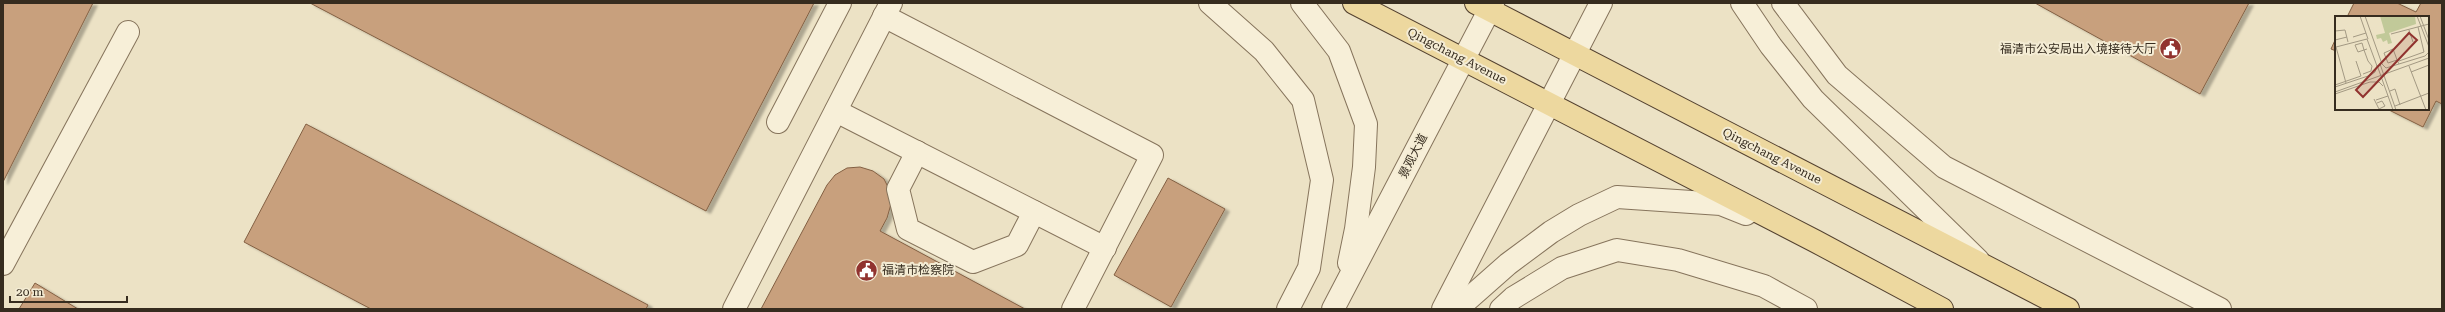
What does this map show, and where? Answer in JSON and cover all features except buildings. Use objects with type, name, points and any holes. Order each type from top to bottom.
[{"type":"main road","name":"Qingchang Avenue","points":[[1354,3],[1816,241],[1942,309]]},
{"type":"main road","name":"Qingchang Avenue","points":[[1486,5],[1574,54],[2068,309]]},
{"type":"street","points":[[778,122],[840,3]]},
{"type":"street","points":[[1210,3],[1264,51],[1303,100],[1322,180],[1309,268],[1288,309]]},
{"type":"street","points":[[1302,3],[1339,51],[1366,124],[1356,229],[1344,289]]},
{"type":"street","points":[[1443,309],[1601,3]]},
{"type":"street","points":[[1742,3],[1771,46],[1813,99],[1981,264]]},
{"type":"street","points":[[1783,3],[1837,75],[1944,167],[2220,309]]},
{"type":"street","name":"景观大道","points":[[1333,309],[1464,59],[1486,5]]},
{"type":"street","points":[[734,309],[887,9],[1152,155],[1073,309]]},
{"type":"street","points":[[3,264],[128,32]]},
{"type":"street","points":[[836,111],[1105,248]]},
{"type":"street","points":[[917,152],[898,189],[908,228],[973,262],[1017,245],[1034,212]]},
{"type":"street","points":[[1458,309],[1508,264],[1551,232],[1580,215],[1617,197],[1721,204],[1816,241]]},
{"type":"street","points":[[1501,309],[1513,298],[1562,268],[1617,250],[1678,260],[1764,286],[1806,309]]},
{"type":"place","name":"福清市公安局出入境接待大厅","points":[[2171,49]]},
{"type":"place","name":"福清市检察院","points":[[867,270]]}]
